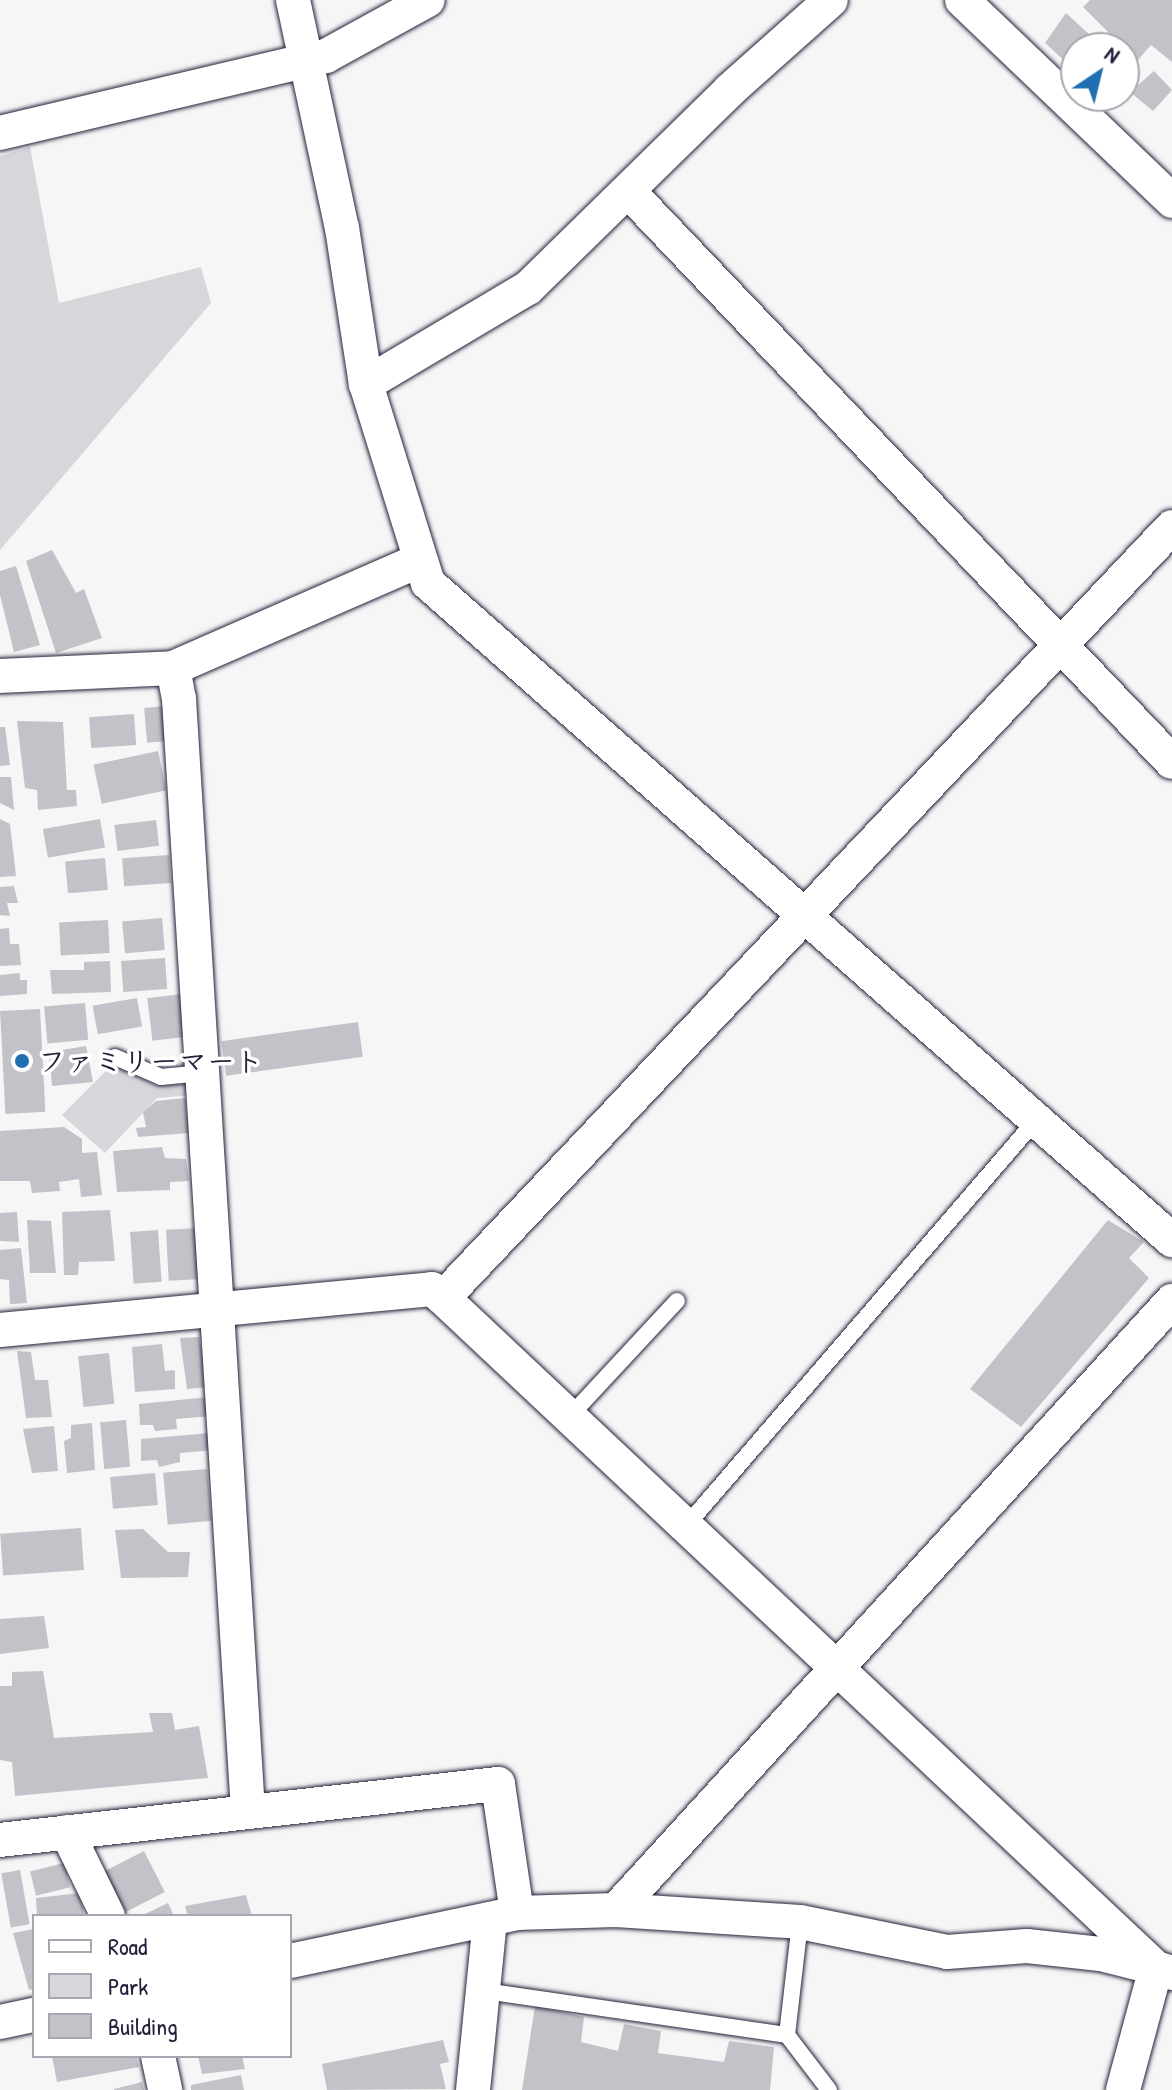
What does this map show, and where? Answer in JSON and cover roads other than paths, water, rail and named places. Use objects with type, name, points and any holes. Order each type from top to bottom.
[{"type":"street","points":[[293,0],[302,61],[342,228],[366,384],[428,583],[1172,1240]]},
{"type":"street","points":[[0,133],[326,56],[428,0]]},
{"type":"street","points":[[366,384],[528,288],[730,90],[831,0]]},
{"type":"street","points":[[962,0],[1172,201]]},
{"type":"street","points":[[629,192],[1172,762]]},
{"type":"street","points":[[443,1298],[1172,527]]},
{"type":"street","points":[[0,676],[173,668],[420,560]]},
{"type":"street","points":[[173,668],[179,699],[248,1810]]},
{"type":"street","points":[[0,1330],[432,1289],[835,1668],[1167,1969]]},
{"type":"street","points":[[616,1910],[1172,1301]]},
{"type":"street","points":[[0,1840],[498,1784],[504,1917],[485,1991],[473,2090]]},
{"type":"street","points":[[67,1832],[107,1914]]},
{"type":"street","points":[[292,1961],[504,1917],[616,1910],[800,1922],[947,1952],[1027,1946],[1101,1954],[1167,1969]]},
{"type":"street","points":[[1123,2090],[1167,1969]]},
{"type":"street","points":[[0,2022],[32,2015]]},
{"type":"street","points":[[158,2058],[165,2090]]},
{"type":"lane","points":[[115,1057],[161,1077],[203,1073]]},
{"type":"lane","points":[[686,1526],[1037,1119]]},
{"type":"lane","points":[[570,1416],[677,1301]]},
{"type":"lane","points":[[800,1922],[787,2035],[829,2090]]},
{"type":"lane","points":[[485,1991],[787,2035]]},
{"type":"place","name":"ファミリーマート","points":[[22,1061]]}]
